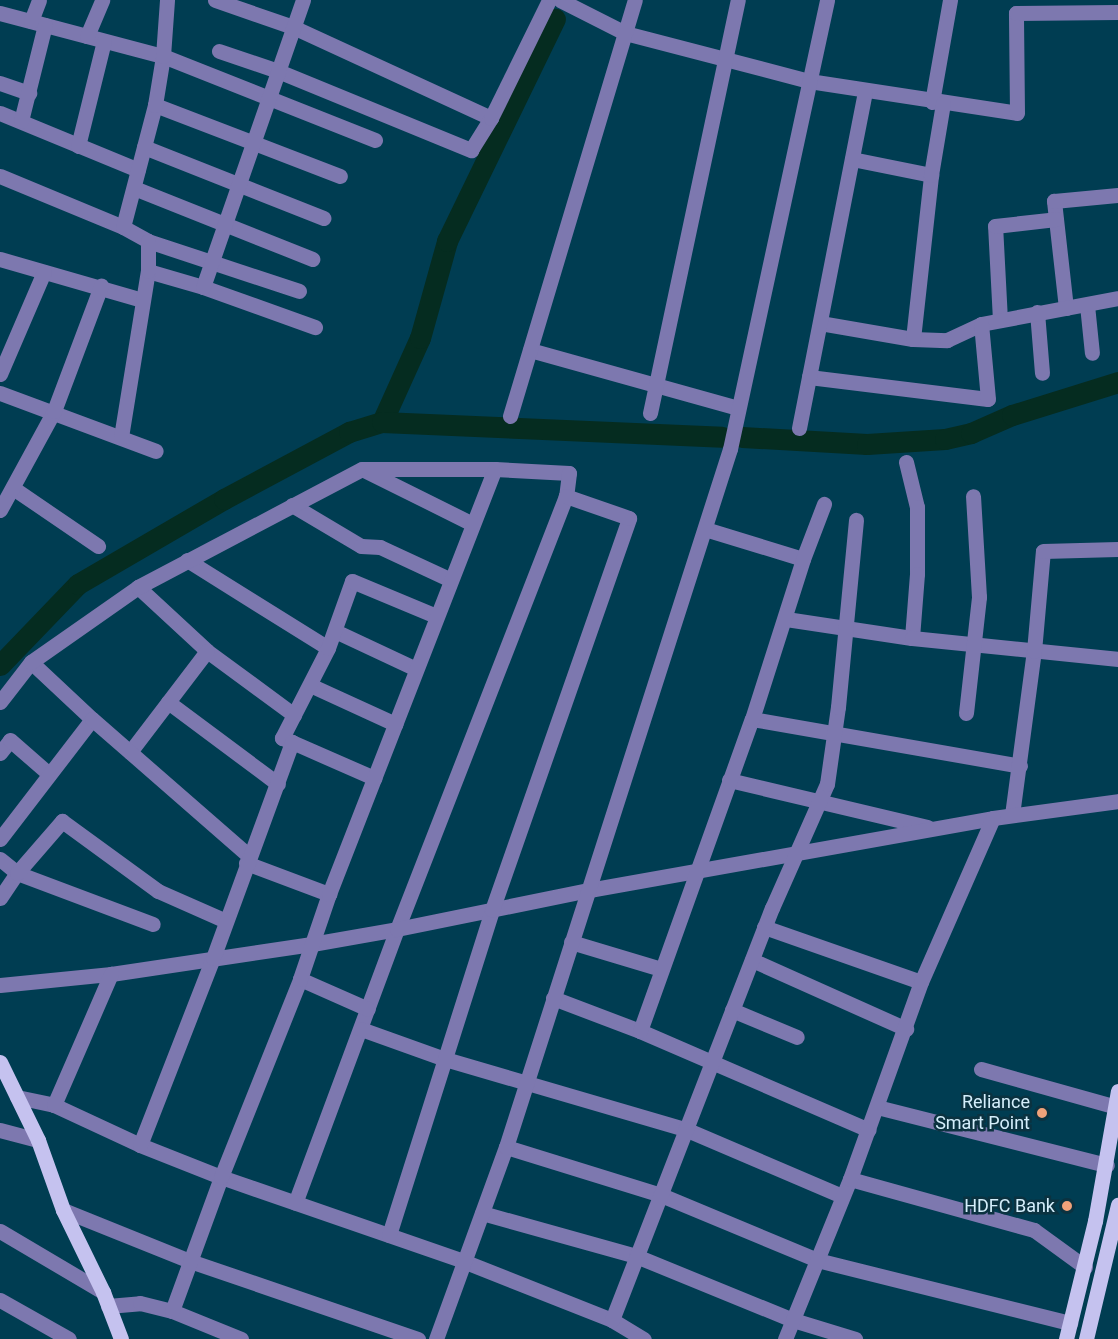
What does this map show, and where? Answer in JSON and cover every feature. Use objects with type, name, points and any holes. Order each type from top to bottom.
[{"type":"main road","points":[[0,1062],[38,1140],[63,1210],[105,1299],[121,1339]]},
{"type":"main road","points":[[1066,1339],[1085,1267],[1107,1165],[1118,1090]]},
{"type":"main road","points":[[1086,1339],[1118,1206]]},
{"type":"street","points":[[21,121],[29,93],[39,0]]},
{"type":"street","points":[[87,36],[102,0]]},
{"type":"street","points":[[123,226],[155,105],[163,56],[167,0]]},
{"type":"street","points":[[215,0],[293,27],[491,118]]},
{"type":"street","points":[[203,286],[303,0]]},
{"type":"street","points":[[219,51],[278,71],[471,150],[491,118],[549,0]]},
{"type":"street","points":[[560,0],[625,33],[809,81],[1017,113],[1016,14],[1118,12]]},
{"type":"street","points":[[510,416],[635,0]]},
{"type":"street","points":[[650,413],[738,0]]},
{"type":"street","points":[[436,1339],[506,1147],[730,449],[826,0]]},
{"type":"street","points":[[913,339],[950,0]]},
{"type":"street","points":[[0,13],[163,56],[375,140]]},
{"type":"street","points":[[78,146],[105,41]]},
{"type":"street","points":[[0,83],[29,93]]},
{"type":"street","points":[[799,428],[865,91]]},
{"type":"street","points":[[155,105],[253,140],[340,176]]},
{"type":"street","points":[[0,113],[138,170]]},
{"type":"street","points":[[144,147],[323,218]]},
{"type":"street","points":[[852,159],[931,175]]},
{"type":"street","points":[[0,176],[123,226],[148,241],[298,291]]},
{"type":"street","points":[[134,188],[312,259]]},
{"type":"street","points":[[1066,308],[1054,201],[1118,195]]},
{"type":"street","points":[[1000,320],[995,226],[1056,219]]},
{"type":"street","points":[[121,437],[148,271],[148,241]]},
{"type":"street","points":[[0,259],[101,286],[142,300]]},
{"type":"street","points":[[148,271],[203,286],[315,327]]},
{"type":"street","points":[[0,374],[44,272]]},
{"type":"street","points":[[0,510],[54,411],[101,286]]},
{"type":"street","points":[[820,323],[913,339],[947,340],[981,324],[1118,298]]},
{"type":"street","points":[[1088,305],[1092,353]]},
{"type":"street","points":[[1037,312],[1042,372]]},
{"type":"street","points":[[809,377],[988,399],[981,324]]},
{"type":"street","points":[[530,350],[738,408]]},
{"type":"street","points":[[0,393],[54,411],[156,451]]},
{"type":"street","points":[[906,462],[917,507],[917,574],[912,638]]},
{"type":"street","points":[[362,469],[473,524]]},
{"type":"street","points":[[0,702],[31,662],[138,587],[362,469],[495,469],[568,473],[566,496],[397,930],[295,1203]]},
{"type":"street","points":[[172,1311],[221,1177],[300,979],[329,894],[495,469]]},
{"type":"street","points":[[13,488],[98,546]]},
{"type":"street","points":[[389,1235],[492,910],[629,518],[566,496]]},
{"type":"street","points":[[966,713],[979,597],[973,496]]},
{"type":"street","points":[[640,1031],[695,872],[752,719],[786,619],[803,559],[824,504]]},
{"type":"street","points":[[292,505],[361,546],[380,547],[451,580]]},
{"type":"street","points":[[612,1320],[764,927],[823,792],[834,734],[856,520]]},
{"type":"street","points":[[705,529],[803,559]]},
{"type":"street","points":[[1012,815],[1034,651],[1043,551],[1118,549]]},
{"type":"street","points":[[187,560],[328,648]]},
{"type":"street","points":[[374,778],[282,738],[328,648],[352,581],[436,616]]},
{"type":"street","points":[[138,587],[207,651],[294,715]]},
{"type":"street","points":[[786,619],[912,638],[1118,659]]},
{"type":"street","points":[[335,631],[416,669]]},
{"type":"street","points":[[130,752],[207,651]]},
{"type":"street","points":[[31,662],[247,860],[329,894]]},
{"type":"street","points":[[310,685],[395,724]]},
{"type":"street","points":[[168,702],[278,784]]},
{"type":"street","points":[[0,838],[92,718]]},
{"type":"street","points":[[752,719],[1020,766]]},
{"type":"street","points":[[0,753],[10,740],[50,774]]},
{"type":"street","points":[[140,1145],[213,958],[292,742]]},
{"type":"street","points":[[729,780],[934,829]]},
{"type":"street","points":[[0,985],[111,974],[312,944],[397,930],[589,890],[794,856],[993,818],[1118,801]]},
{"type":"street","points":[[785,1339],[869,1130],[921,982],[993,818]]},
{"type":"street","points":[[0,898],[16,873],[62,821],[158,891],[226,921]]},
{"type":"street","points":[[0,859],[16,873],[153,924]]},
{"type":"street","points":[[764,927],[824,950],[921,982]]},
{"type":"street","points":[[571,942],[661,969]]},
{"type":"street","points":[[752,960],[828,997],[906,1029]]},
{"type":"street","points":[[54,1105],[111,974]]},
{"type":"street","points":[[300,979],[368,1009]]},
{"type":"street","points":[[553,998],[640,1031],[869,1130]]},
{"type":"street","points":[[732,1010],[797,1037]]},
{"type":"street","points":[[361,1029],[445,1059],[685,1129],[842,1196]]},
{"type":"street","points":[[981,1069],[1116,1107]]},
{"type":"street","points":[[16,1098],[54,1105],[140,1145],[221,1177],[463,1261],[612,1320],[638,1338]]},
{"type":"street","points":[[877,1107],[1107,1165]]},
{"type":"street","points":[[0,1130],[38,1140]]},
{"type":"street","points":[[506,1147],[661,1195],[817,1260],[1070,1323]]},
{"type":"street","points":[[850,1179],[1034,1230],[1085,1267]]},
{"type":"street","points":[[63,1210],[190,1261],[418,1339]]},
{"type":"street","points":[[482,1213],[636,1256],[793,1320],[846,1338]]},
{"type":"street","points":[[0,1231],[105,1299],[140,1303],[172,1311],[241,1339]]},
{"type":"street","points":[[0,1300],[69,1339]]},
{"type":"waterway","points":[[382,422],[420,338],[447,241],[555,19]]},
{"type":"waterway","points":[[742,437],[867,444],[945,439],[971,433],[1012,415],[1118,382]]},
{"type":"waterway","points":[[0,665],[78,584],[224,499],[349,432],[382,422],[722,437]]},
{"type":"place","name":"Reliance Smart Point","points":[[1042,1113]]},
{"type":"place","name":"HDFC Bank","points":[[1067,1206]]}]
